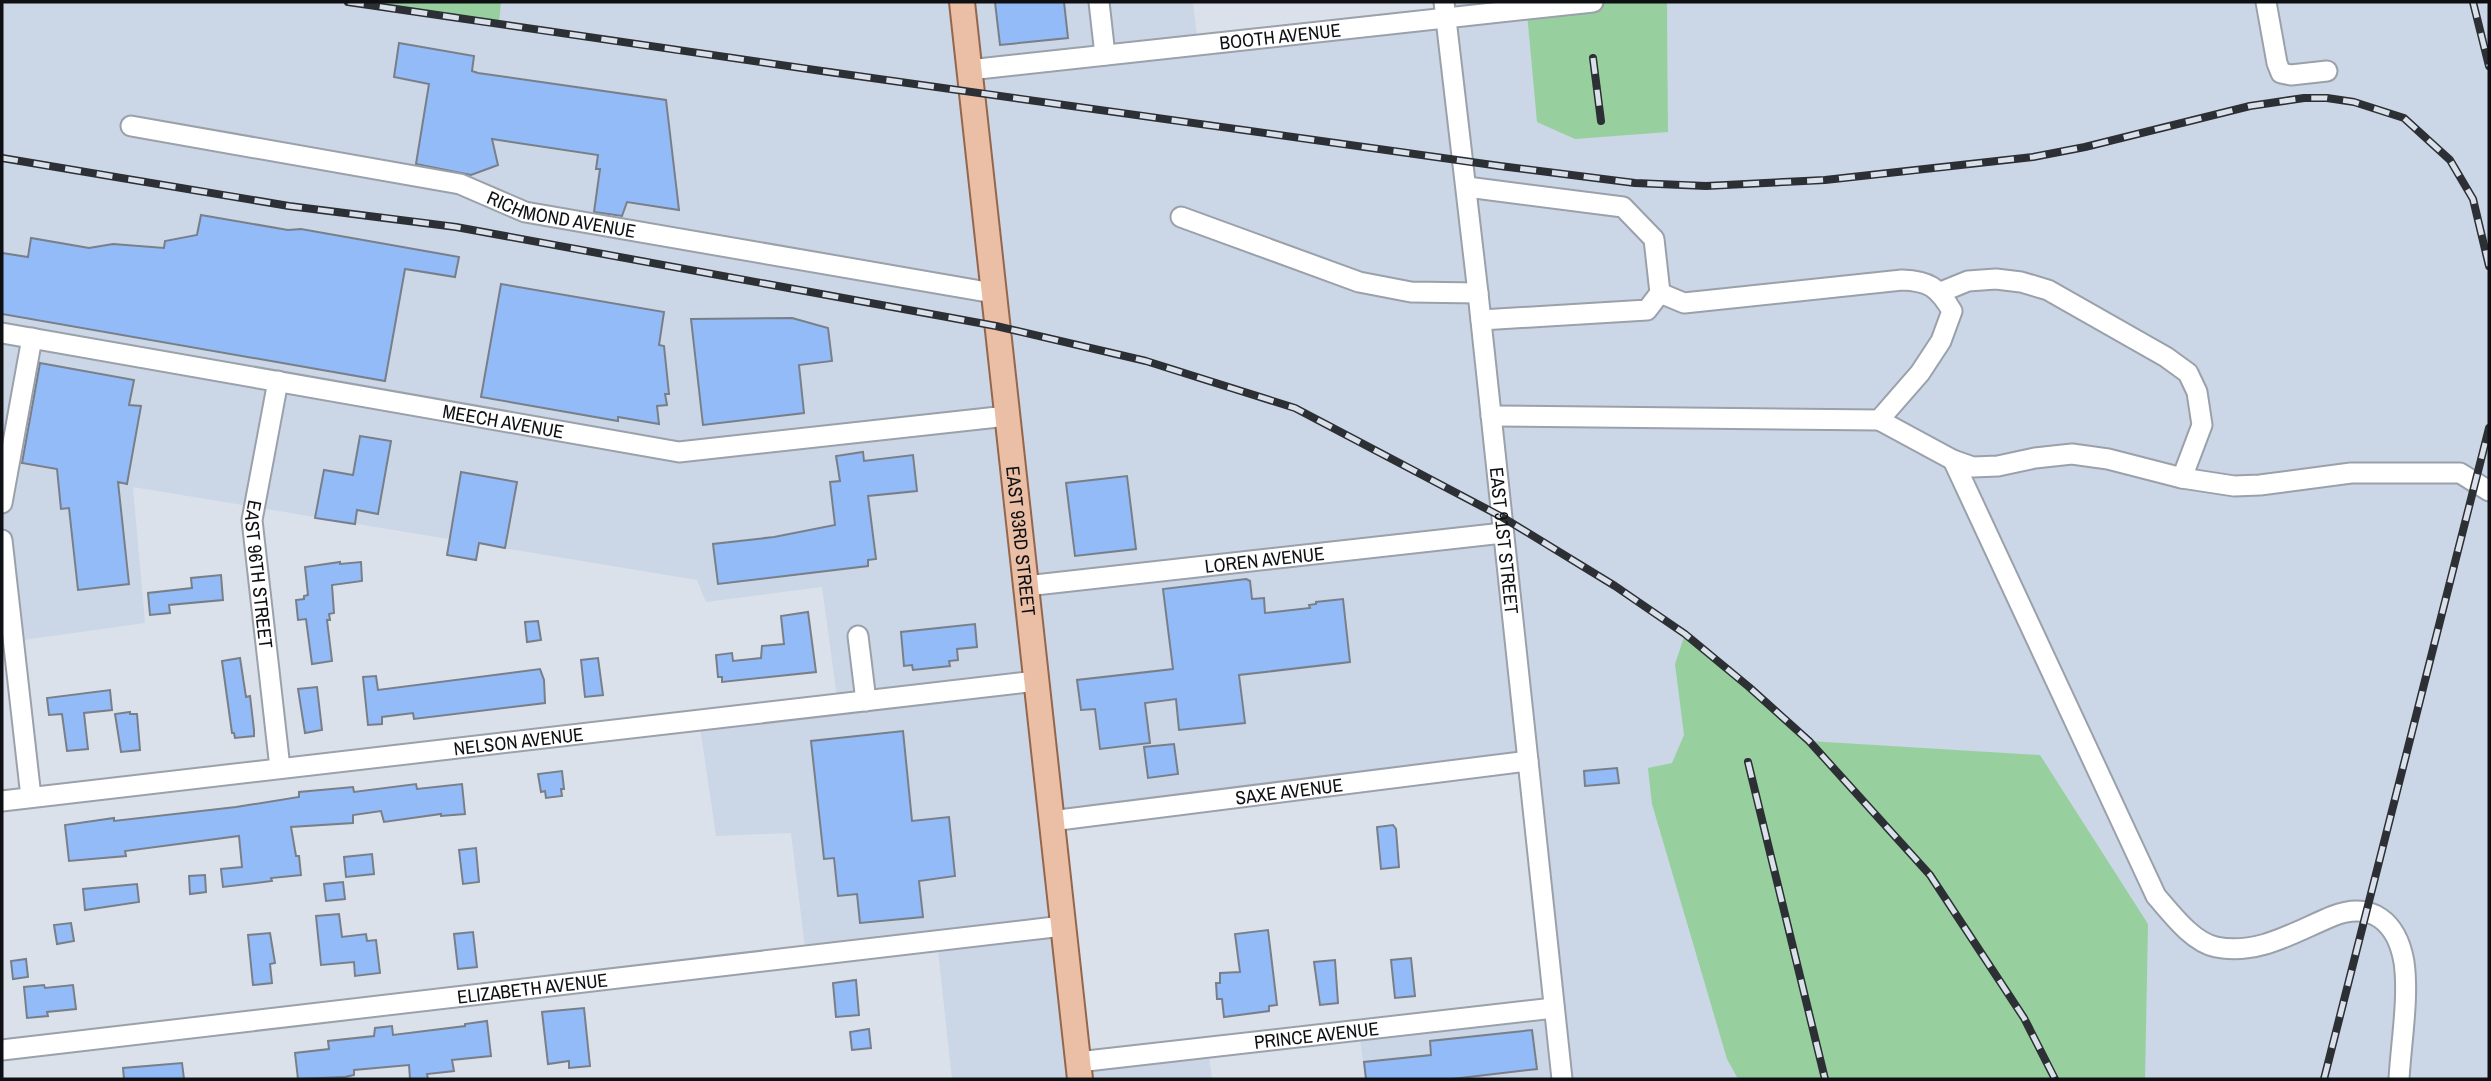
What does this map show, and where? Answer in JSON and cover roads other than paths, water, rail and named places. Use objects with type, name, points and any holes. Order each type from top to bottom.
[{"type":"main road","name":"EAST 93RD STREET","points":[[962,2],[1079,1071]]},
{"type":"street","points":[[1099,2],[1105,55]]},
{"type":"street","name":"BOOTH AVENUE","points":[[969,69],[1105,55],[1445,9],[1593,2]]},
{"type":"street","points":[[2266,2],[2281,74],[2328,71]]},
{"type":"street","name":"EAST 91ST STREET","points":[[1445,9],[1562,1079]]},
{"type":"street","name":"RICHMOND AVENUE","points":[[131,127],[460,184],[525,212],[993,293]]},
{"type":"street","points":[[1466,187],[1623,207],[1654,239],[1660,293],[1647,310],[1481,320]]},
{"type":"street","points":[[1181,217],[1359,282],[1411,292],[1478,293]]},
{"type":"street","points":[[1941,292],[1968,281],[1996,279],[2021,282],[2048,290],[2166,357],[2188,373],[2197,391],[2202,425],[2182,478]]},
{"type":"street","points":[[1660,293],[1684,303],[1902,280],[1920,281],[1941,292],[1952,310],[1941,341],[1920,373],[1879,420]]},
{"type":"street","name":"MEECH AVENUE","points":[[2,333],[679,452],[1007,416]]},
{"type":"street","points":[[2,503],[32,338]]},
{"type":"street","name":"EAST 96TH STREET","points":[[278,381],[252,520],[280,768]]},
{"type":"street","points":[[1491,416],[1879,420],[1953,460],[1973,467],[1998,466],[2072,454],[2108,459],[2182,478],[2234,486],[2351,473],[2460,474],[2489,491]]},
{"type":"street","points":[[1953,460],[2156,896],[2197,937],[2214,947],[2238,948],[2278,942],[2335,915],[2351,911],[2371,911],[2383,919],[2396,938],[2403,961],[2399,1079]]},
{"type":"street","name":"LOREN AVENUE","points":[[1026,586],[1503,533]]},
{"type":"street","points":[[2,540],[31,797]]},
{"type":"street","points":[[858,636],[866,701]]},
{"type":"street","name":"NELSON AVENUE","points":[[2,801],[1036,681]]},
{"type":"street","name":"SAXE AVENUE","points":[[1051,821],[1528,761]]},
{"type":"street","name":"ELIZABETH AVENUE","points":[[2,1050],[1063,926]]},
{"type":"street","name":"PRINCE AVENUE","points":[[1079,1071],[1553,1008]]},
{"type":"railway","points":[[348,2],[822,71],[1635,183],[1706,186],[1825,180],[2033,157],[2085,147],[2250,106],[2304,98],[2327,98],[2354,102],[2404,118],[2450,160],[2473,199],[2489,266]]},
{"type":"railway","points":[[2473,2],[2489,66]]},
{"type":"railway","points":[[1593,58],[1601,121]]},
{"type":"railway","points":[[2,158],[289,206],[456,227],[996,326],[1146,361],[1295,408],[1502,517],[1615,586],[1685,634],[1749,687],[1809,741],[1930,875],[2024,1018],[2055,1079]]},
{"type":"railway","points":[[2324,1079],[2489,428]]},
{"type":"railway","points":[[1748,762],[1825,1079]]}]
